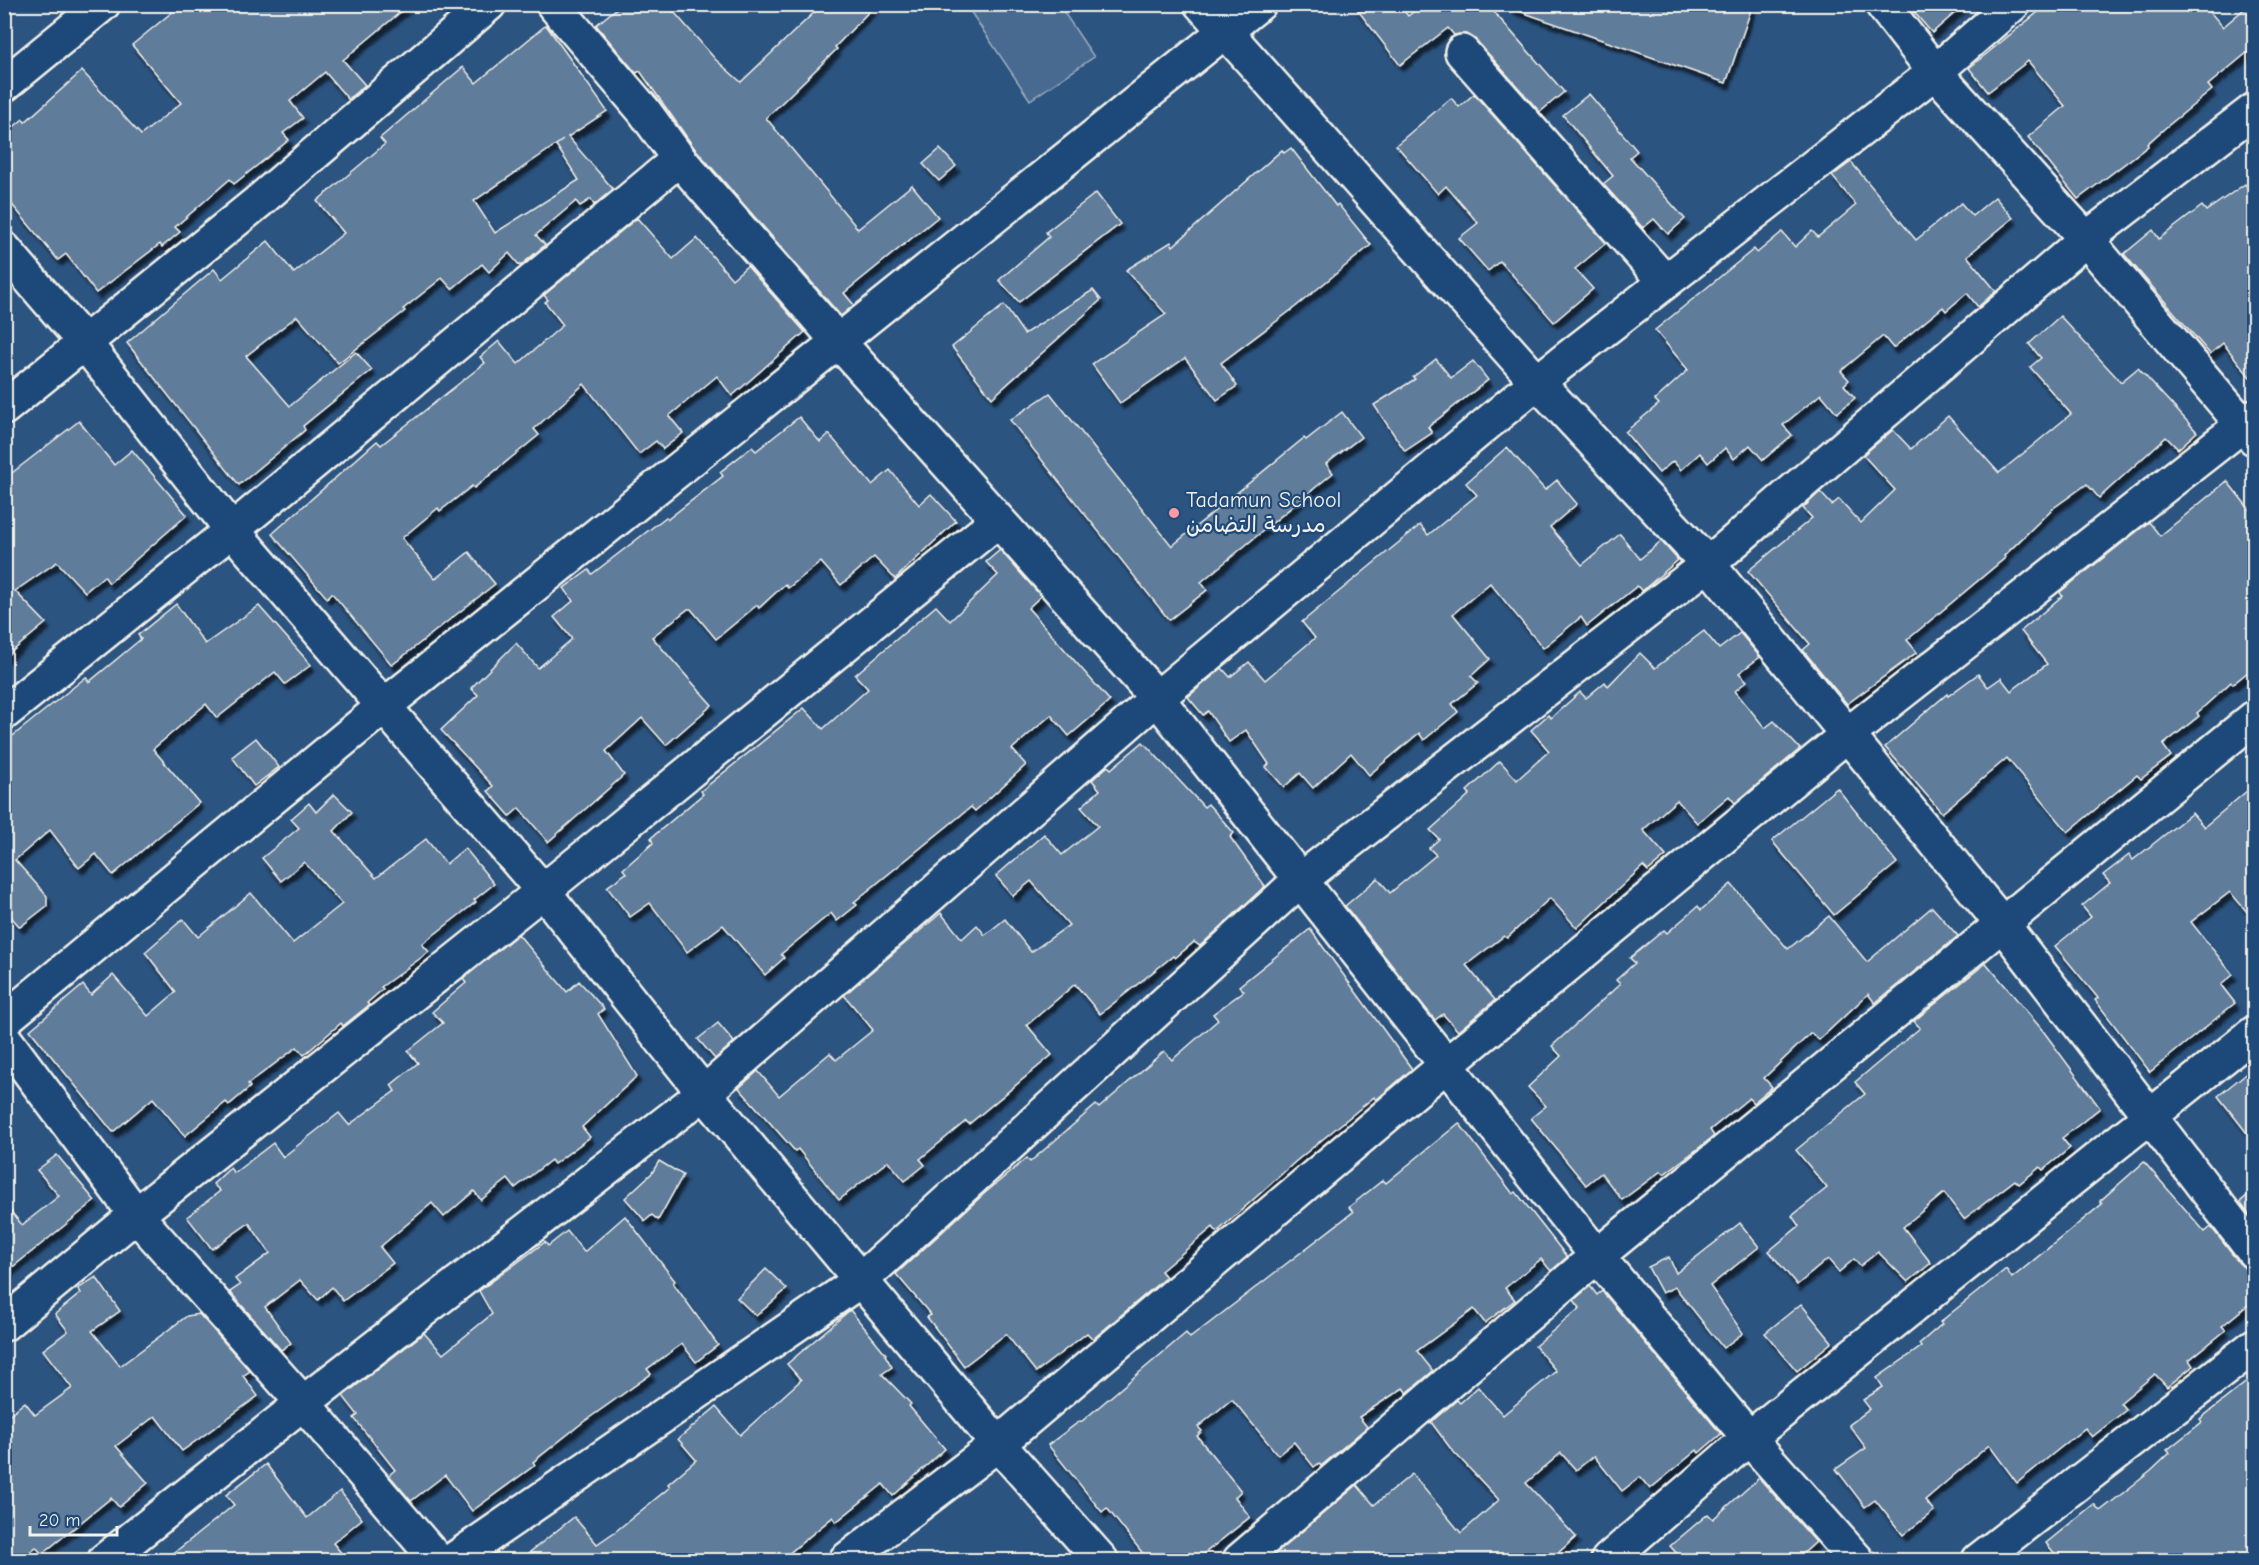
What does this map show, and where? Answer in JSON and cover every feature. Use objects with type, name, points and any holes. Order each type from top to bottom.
[{"type":"street","points":[[4,85],[103,4]]},
{"type":"street","points":[[4,408],[258,202],[489,4]]},
{"type":"street","points":[[553,4],[644,111],[680,159],[838,341],[1157,698],[1299,881],[1597,1256],[1749,1438],[1857,1560]]},
{"type":"street","points":[[1201,4],[1537,382],[1708,564],[2003,925],[2254,1252]]},
{"type":"street","points":[[4,1020],[384,706],[1259,4]]},
{"type":"street","points":[[846,1560],[998,1444],[1445,1066],[1847,735],[2251,426],[1935,72],[1882,4]]},
{"type":"street","points":[[105,1560],[303,1403],[704,1093],[1157,698],[1537,382],[1935,72],[2013,4]]},
{"type":"street","points":[[1462,52],[1665,282]]},
{"type":"street","points":[[453,1560],[861,1280],[1299,881],[1708,564],[2085,238],[2254,110]]},
{"type":"street","points":[[4,713],[232,530],[680,159]]},
{"type":"street","points":[[4,249],[84,342],[232,530],[543,891],[704,1093],[998,1444],[1101,1560]]},
{"type":"street","points":[[4,1324],[136,1215],[543,891],[997,521]]},
{"type":"street","points":[[1240,1560],[1597,1256],[2254,718]]},
{"type":"street","points":[[1608,1560],[1749,1438],[2254,1033]]},
{"type":"street","points":[[4,1038],[136,1215],[303,1403],[437,1560]]},
{"type":"street","points":[[1979,1560],[2254,1346]]},
{"type":"shaded area","points":[[966,5],[1059,5],[1094,57],[1030,100]]},
{"type":"building","points":[[182,4],[410,4],[343,60],[365,85],[348,99],[325,72],[290,101],[303,118],[283,133],[289,140],[234,184],[230,179],[175,227],[180,232],[162,247],[160,244],[96,293],[66,254],[58,260],[4,195],[4,135],[23,119],[25,122],[82,71],[141,135],[181,103],[132,45]]},
{"type":"building","points":[[622,4],[667,4],[716,60],[741,82],[823,4],[876,4],[835,47],[837,49],[766,118],[858,229],[912,185],[938,217],[844,293],[854,305],[841,316],[693,146],[640,71],[636,73],[596,25]]},
{"type":"building","points":[[1353,4],[1399,4],[1408,16],[1423,4],[1487,4],[1564,92],[1540,112],[1476,40],[1467,34],[1454,35],[1448,28],[1400,65]]},
{"type":"building","points":[[1511,4],[1753,4],[1726,83],[1510,8]]},
{"type":"building","points":[[1907,4],[1965,4],[1932,33]]},
{"type":"building","points":[[2048,4],[2203,4],[2223,27],[2250,4],[2254,4],[2254,47],[2208,85],[2212,90],[2165,128],[2147,144],[2148,146],[2078,199],[2028,137],[2065,106],[2028,61],[1988,92],[1969,68]]},
{"type":"building","points":[[546,25],[607,111],[568,137],[613,189],[594,205],[591,199],[580,206],[576,201],[536,235],[545,245],[520,266],[509,253],[489,272],[482,264],[452,289],[442,278],[403,309],[405,311],[338,363],[297,316],[246,356],[290,406],[356,352],[372,370],[303,426],[305,430],[239,485],[127,343],[214,269],[222,279],[268,241],[294,273],[344,233],[317,201],[385,144],[380,138],[463,67],[476,83]],"holes":[[[563,140],[556,145],[579,180],[495,233],[474,201]]]},
{"type":"building","points":[[1474,94],[1606,243],[1575,269],[1593,289],[1554,322],[1500,261],[1488,271],[1459,238],[1478,223],[1446,186],[1438,194],[1396,145],[1451,98],[1459,107]]},
{"type":"building","points":[[1589,94],[1637,151],[1630,157],[1685,219],[1668,234],[1654,219],[1643,228],[1603,184],[1613,176],[1563,115]]},
{"type":"building","points":[[1291,148],[1336,206],[1338,204],[1371,245],[1294,308],[1221,363],[1237,386],[1217,400],[1185,358],[1120,403],[1092,364],[1166,314],[1126,270],[1171,242],[1173,246],[1282,150],[1284,153]]},
{"type":"building","points":[[940,149],[956,166],[939,181],[923,164]]},
{"type":"building","points":[[1851,162],[1916,240],[1961,203],[1972,216],[1995,197],[2013,218],[1967,256],[1996,291],[1978,307],[1967,293],[1946,311],[1943,307],[1893,348],[1883,336],[1841,371],[1849,380],[1844,385],[1855,398],[1837,413],[1821,394],[1783,425],[1792,435],[1763,460],[1750,445],[1734,459],[1725,448],[1708,463],[1700,453],[1681,470],[1673,461],[1659,473],[1625,432],[1659,404],[1655,400],[1688,370],[1655,330],[1754,249],[1757,253],[1782,232],[1795,247],[1812,231],[1818,237],[1856,205],[1832,176]]},
{"type":"building","points":[[2245,184],[2254,197],[2254,382],[2223,343],[2210,354],[2124,254],[2153,230],[2159,239],[2202,206],[2206,211]]},
{"type":"building","points":[[1096,193],[1120,224],[1019,302],[999,280],[1049,237],[1046,232]]},
{"type":"building","points":[[637,218],[673,259],[697,238],[732,279],[747,266],[805,332],[732,396],[717,376],[669,416],[683,433],[663,449],[656,441],[639,454],[584,384],[534,429],[539,435],[474,488],[472,486],[440,511],[438,508],[402,538],[435,579],[469,552],[495,584],[392,665],[332,593],[327,598],[272,534],[377,441],[381,445],[485,363],[480,357],[499,341],[518,364],[563,325],[545,302],[548,300],[544,295]]},
{"type":"building","points":[[1093,290],[1101,300],[992,398],[952,347],[1004,305],[1024,334]]},
{"type":"building","points":[[2060,316],[2121,382],[2138,368],[2197,432],[2178,449],[2166,437],[2099,498],[2087,484],[2052,509],[2004,556],[2005,558],[1907,640],[1917,652],[1847,704],[1803,650],[1810,644],[1748,571],[1812,518],[1803,508],[1820,492],[1832,505],[1839,499],[1861,523],[1895,490],[1863,455],[1893,430],[1911,449],[1948,416],[1999,473],[2031,447],[2071,414],[2030,367],[2041,358],[2029,344]]},
{"type":"building","points":[[1436,359],[1451,378],[1473,361],[1488,380],[1428,427],[1432,433],[1405,451],[1374,405],[1415,379],[1413,377]]},
{"type":"building","points":[[1050,393],[1172,546],[1304,438],[1306,440],[1342,412],[1361,437],[1326,464],[1333,473],[1201,582],[1207,590],[1169,620],[1010,420]]},
{"type":"building","points":[[799,417],[820,442],[829,434],[872,485],[890,470],[919,505],[931,494],[956,521],[895,579],[874,557],[841,585],[821,562],[788,588],[785,584],[759,608],[757,605],[716,639],[691,609],[652,637],[712,705],[666,745],[642,718],[606,751],[624,775],[548,842],[519,808],[510,816],[488,791],[493,786],[441,730],[478,695],[471,688],[516,643],[538,668],[572,639],[554,617],[573,601],[564,588],[589,570],[592,574],[666,517],[668,519],[723,476],[720,472],[752,447],[756,451]]},
{"type":"building","points":[[79,421],[114,465],[132,450],[187,515],[109,583],[104,576],[85,592],[57,562],[15,591],[46,623],[4,658],[4,479]]},
{"type":"building","points":[[1507,447],[1545,490],[1557,480],[1577,504],[1550,527],[1582,565],[1620,534],[1640,559],[1661,541],[1678,560],[1642,591],[1637,586],[1587,626],[1581,617],[1543,648],[1490,583],[1453,614],[1490,659],[1471,676],[1478,683],[1452,704],[1458,712],[1424,740],[1419,733],[1369,775],[1351,753],[1313,788],[1300,773],[1284,787],[1266,767],[1269,764],[1246,730],[1229,742],[1208,711],[1203,715],[1188,697],[1222,668],[1230,677],[1249,662],[1265,680],[1315,638],[1302,622],[1420,525],[1428,535],[1477,495],[1466,483]]},
{"type":"building","points":[[2227,481],[2254,515],[2254,667],[2233,684],[2231,682],[2197,713],[2199,716],[2163,745],[2171,756],[2141,779],[2137,775],[2068,832],[2007,758],[1942,813],[1885,747],[1947,694],[1948,696],[1978,674],[1988,687],[2001,678],[2011,691],[2047,664],[2021,631],[2062,596],[2060,592],[2149,522],[2160,536]]},
{"type":"building","points":[[1000,550],[1041,596],[1028,608],[1110,701],[1069,736],[1051,715],[1012,749],[1026,765],[975,811],[971,807],[854,902],[857,905],[837,921],[831,913],[781,954],[784,958],[765,975],[723,925],[687,952],[650,903],[630,917],[607,887],[626,873],[623,869],[653,843],[651,838],[703,794],[701,791],[804,708],[823,729],[868,689],[855,675],[936,606],[950,621],[998,575],[986,562]]},
{"type":"building","points":[[176,604],[205,644],[259,606],[311,665],[285,684],[275,672],[217,718],[206,704],[153,749],[199,803],[113,875],[96,854],[79,868],[50,830],[15,860],[47,896],[47,906],[20,927],[4,909],[4,743],[86,677],[89,682],[141,639],[138,635]]},
{"type":"building","points":[[1704,631],[1719,649],[1740,633],[1760,657],[1739,673],[1747,681],[1735,691],[1765,728],[1774,721],[1800,749],[1735,803],[1729,796],[1697,823],[1677,800],[1643,830],[1666,856],[1648,871],[1643,866],[1577,928],[1550,898],[1507,938],[1504,936],[1466,965],[1495,1000],[1458,1031],[1443,1014],[1435,1020],[1345,906],[1378,878],[1390,893],[1436,855],[1429,848],[1439,839],[1430,830],[1470,794],[1467,791],[1500,761],[1517,780],[1549,751],[1531,730],[1548,715],[1551,718],[1580,692],[1586,698],[1605,682],[1608,686],[1640,653],[1655,668]]},
{"type":"building","points":[[256,738],[279,767],[254,786],[232,757]]},
{"type":"building","points":[[1143,742],[1204,807],[1208,804],[1234,833],[1230,837],[1265,886],[1200,946],[1194,942],[1175,958],[1173,956],[1100,1014],[1075,984],[1027,1025],[1052,1055],[969,1124],[966,1121],[920,1159],[925,1165],[905,1181],[888,1161],[839,1200],[798,1149],[795,1151],[739,1088],[758,1071],[779,1096],[830,1053],[836,1060],[873,1030],[844,995],[941,913],[962,939],[977,925],[985,935],[1005,919],[1031,952],[1069,925],[1031,881],[1013,896],[996,876],[1044,834],[1062,855],[1098,826],[1081,807],[1100,790],[1092,780],[1108,766],[1111,769]]},
{"type":"building","points":[[2254,785],[2254,920],[2230,892],[2191,922],[2233,975],[2221,985],[2235,1003],[2150,1072],[2095,1000],[2098,998],[2055,946],[2091,917],[2082,906],[2110,883],[2103,875],[2129,855],[2133,860],[2192,813],[2204,827]]},
{"type":"building","points":[[1837,788],[1897,863],[1834,915],[1772,841]]},
{"type":"building","points":[[334,794],[352,812],[334,831],[376,878],[426,839],[446,864],[465,848],[494,884],[474,900],[476,902],[422,944],[429,952],[381,987],[383,989],[367,1003],[369,1005],[343,1026],[341,1023],[304,1055],[297,1047],[248,1084],[250,1087],[229,1105],[226,1102],[185,1136],[153,1098],[113,1132],[30,1030],[83,985],[91,995],[113,975],[148,1016],[176,992],[145,952],[183,919],[198,937],[251,893],[293,943],[342,904],[304,862],[281,881],[262,858],[299,828],[291,819],[309,803],[316,812]]},
{"type":"building","points":[[1731,884],[1788,949],[1829,916],[1867,962],[1932,907],[1958,936],[1875,1003],[1868,994],[1819,1040],[1811,1033],[1764,1078],[1772,1087],[1753,1103],[1749,1098],[1710,1130],[1714,1136],[1664,1174],[1661,1171],[1622,1200],[1601,1173],[1586,1185],[1531,1118],[1546,1106],[1528,1087],[1561,1056],[1552,1046],[1620,984],[1616,980],[1635,963],[1630,958],[1664,930],[1667,933],[1698,906],[1701,910]]},
{"type":"building","points":[[1310,929],[1412,1069],[1376,1100],[1374,1097],[1295,1162],[1217,1232],[1213,1227],[1161,1271],[1166,1277],[1093,1339],[1087,1333],[1036,1372],[1006,1334],[964,1366],[927,1317],[931,1315],[896,1274],[1027,1158],[1030,1162],[1096,1105],[1099,1108],[1164,1051],[1172,1060],[1218,1020],[1213,1014],[1244,991],[1239,986]]},
{"type":"building","points":[[518,934],[567,992],[579,981],[604,1009],[598,1014],[637,1076],[582,1127],[590,1137],[554,1164],[551,1160],[515,1188],[508,1179],[481,1200],[474,1191],[444,1217],[432,1203],[380,1247],[393,1263],[343,1301],[332,1287],[318,1300],[300,1280],[265,1307],[291,1343],[281,1350],[230,1292],[240,1285],[235,1279],[270,1253],[249,1223],[212,1249],[187,1217],[220,1191],[213,1184],[230,1168],[234,1173],[273,1143],[283,1157],[339,1113],[349,1125],[395,1091],[391,1085],[418,1063],[408,1051],[443,1023],[432,1012],[466,983],[463,979]]},
{"type":"building","points":[[1986,963],[2044,1032],[2100,1108],[2062,1138],[2070,1148],[2043,1170],[2040,1167],[2019,1184],[2015,1180],[1964,1219],[1944,1193],[1903,1227],[1931,1263],[1908,1282],[1878,1252],[1860,1266],[1854,1259],[1839,1272],[1828,1259],[1797,1285],[1769,1251],[1799,1226],[1792,1216],[1827,1188],[1796,1150],[1865,1094],[1855,1082],[1920,1028],[1914,1021]]},
{"type":"building","points":[[718,1023],[734,1042],[715,1059],[698,1039]]},
{"type":"building","points":[[2254,1067],[2254,1142],[2218,1096]]},
{"type":"building","points":[[1459,1123],[1513,1194],[1516,1192],[1567,1257],[1551,1271],[1541,1259],[1505,1288],[1515,1300],[1485,1323],[1474,1309],[1417,1351],[1433,1371],[1407,1393],[1403,1388],[1359,1417],[1367,1427],[1321,1466],[1319,1463],[1314,1467],[1294,1442],[1278,1455],[1232,1399],[1198,1427],[1202,1431],[1197,1436],[1241,1491],[1235,1497],[1250,1517],[1196,1560],[1148,1560],[1107,1508],[1102,1512],[1048,1445],[1081,1422],[1186,1333],[1190,1338],[1353,1212],[1349,1207],[1383,1180],[1386,1183]]},
{"type":"building","points":[[57,1155],[95,1201],[4,1274],[4,1203],[22,1225],[59,1196],[37,1170]]},
{"type":"building","points":[[659,1161],[683,1175],[658,1220],[652,1215],[645,1221],[625,1198],[652,1173]]},
{"type":"building","points":[[2144,1162],[2205,1232],[2211,1227],[2239,1263],[2246,1269],[2254,1270],[2254,1300],[2222,1326],[2226,1330],[2189,1360],[2193,1366],[2167,1387],[2155,1374],[2120,1403],[2126,1410],[2092,1437],[2085,1428],[2017,1483],[1989,1445],[1925,1500],[1934,1511],[1903,1535],[1875,1500],[1865,1507],[1836,1469],[1866,1448],[1849,1425],[1870,1409],[1863,1400],[1883,1387],[1877,1378],[1921,1347],[1919,1344],[1942,1324],[1940,1322],[2006,1269],[2012,1278],[2102,1204],[2100,1201]]},
{"type":"building","points":[[2254,1190],[2254,1222],[2240,1202]]},
{"type":"building","points":[[625,1216],[675,1281],[673,1283],[718,1345],[696,1362],[682,1344],[647,1369],[651,1374],[582,1423],[533,1462],[535,1465],[472,1511],[445,1475],[411,1501],[389,1475],[395,1470],[354,1418],[358,1415],[343,1396],[424,1333],[443,1354],[492,1314],[479,1291],[545,1242],[548,1246],[567,1231],[584,1252]]},
{"type":"building","points":[[1740,1223],[1759,1247],[1710,1286],[1743,1333],[1723,1348],[1675,1287],[1662,1293],[1648,1267],[1669,1257],[1676,1273]]},
{"type":"building","points":[[766,1269],[787,1289],[756,1316],[737,1298]]},
{"type":"building","points":[[96,1277],[120,1311],[92,1331],[120,1366],[187,1316],[199,1314],[250,1371],[243,1376],[258,1396],[182,1451],[155,1416],[116,1446],[148,1483],[119,1507],[111,1498],[42,1554],[36,1547],[19,1560],[4,1560],[4,1419],[25,1402],[35,1415],[72,1388],[43,1350],[68,1331],[55,1314],[81,1293],[78,1289]]},
{"type":"building","points":[[1590,1286],[1597,1295],[1602,1291],[1721,1434],[1699,1453],[1697,1450],[1650,1489],[1640,1477],[1622,1491],[1594,1456],[1576,1470],[1561,1453],[1526,1483],[1576,1537],[1550,1560],[1268,1560],[1357,1485],[1374,1505],[1412,1474],[1461,1533],[1499,1500],[1451,1449],[1431,1422],[1457,1400],[1460,1403],[1478,1387],[1503,1415],[1556,1371],[1535,1346],[1580,1308],[1574,1300]]},
{"type":"building","points":[[1801,1304],[1832,1342],[1797,1371],[1765,1333]]},
{"type":"building","points":[[850,1310],[886,1354],[892,1367],[882,1374],[911,1404],[909,1406],[945,1449],[893,1496],[883,1484],[836,1522],[833,1517],[781,1560],[520,1560],[574,1517],[597,1544],[616,1531],[670,1487],[668,1484],[696,1460],[678,1439],[716,1407],[740,1435],[801,1380],[787,1364]]},
{"type":"building","points":[[2254,1376],[2254,1560],[2060,1560],[2046,1543],[2094,1504],[2100,1511],[2151,1471],[2170,1453],[2167,1450],[2202,1422],[2200,1419]]},
{"type":"building","points":[[266,1464],[307,1518],[340,1491],[362,1519],[333,1543],[347,1560],[165,1560],[234,1505],[226,1495]]},
{"type":"building","points":[[1759,1478],[1816,1542],[1796,1560],[1683,1560],[1670,1546],[1708,1514],[1713,1519]]},
{"type":"place","name":"Tadamun School مدرسة التضامن","points":[[1174,513]]}]
